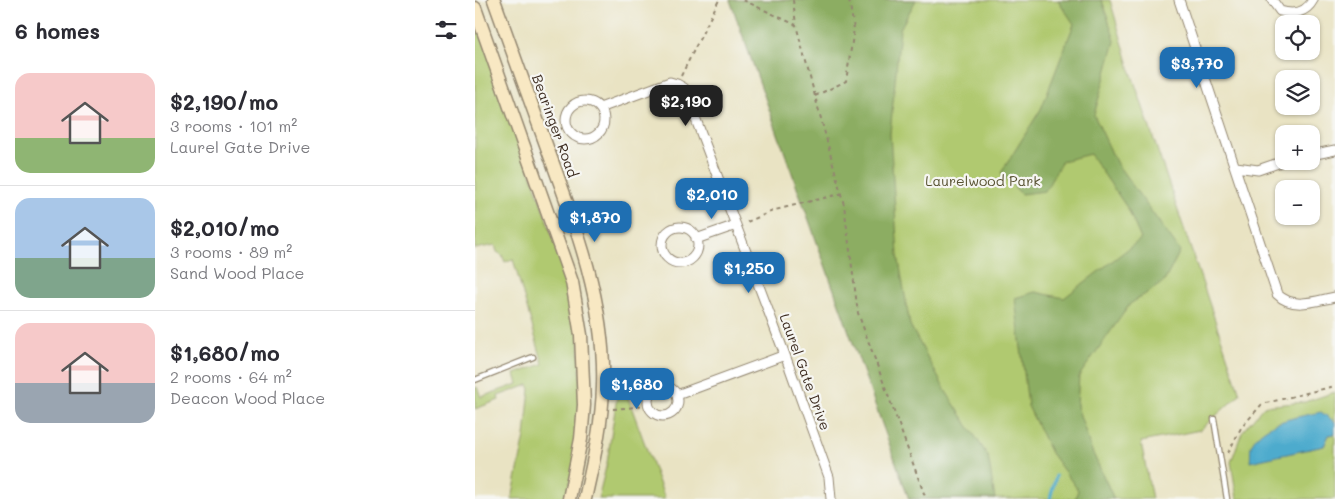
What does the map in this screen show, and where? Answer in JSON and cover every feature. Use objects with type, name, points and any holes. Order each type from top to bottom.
[{"type":"main road","name":"Bearinger Road","points":[[494,0],[573,217],[591,278],[601,339],[601,408],[599,437],[585,499]]},
{"type":"main road","points":[[475,8],[572,282],[581,335],[584,405],[581,439],[569,499]]},
{"type":"street","points":[[1179,0],[1277,294],[1291,304],[1335,298]]},
{"type":"street","points":[[1272,0],[1280,11],[1288,14],[1299,13],[1310,6],[1313,0]]},
{"type":"street","points":[[599,108],[670,82],[677,84]]},
{"type":"street","name":"Laurel Gate Drive","points":[[677,84],[684,88],[785,355],[829,477],[831,499]]},
{"type":"street","points":[[588,101],[599,108],[604,120],[603,126],[593,138],[578,138],[567,127],[566,116],[573,105],[588,101]]},
{"type":"street","points":[[1320,153],[1335,150]]},
{"type":"street","points":[[1236,167],[1258,170],[1275,164]]},
{"type":"street","points":[[696,239],[736,225]]},
{"type":"street","points":[[677,227],[688,229],[696,239],[697,245],[693,256],[681,262],[669,259],[662,246],[665,234],[677,227]]},
{"type":"street","points":[[677,396],[785,355]]},
{"type":"street","points":[[667,386],[677,396],[678,401],[675,410],[666,416],[655,414],[649,406],[650,392],[657,387],[667,386]]},
{"type":"lane","points":[[475,380],[533,357]]},
{"type":"lane","points":[[1214,419],[1227,499]]},
{"type":"path","points":[[677,84],[719,0]]},
{"type":"path","points":[[743,0],[796,25]]},
{"type":"path","points":[[793,0],[796,25],[841,194],[858,313],[926,499]]},
{"type":"path","points":[[815,96],[846,81],[854,29],[849,0]]},
{"type":"path","points":[[550,131],[567,127]]},
{"type":"path","points":[[747,222],[775,210],[841,194]]},
{"type":"path","points":[[1221,466],[1241,428],[1262,404],[1335,386]]},
{"type":"path","points":[[601,408],[649,406]]},
{"type":"green space","name":"Laurelwood Park","points":[[730,0],[1110,0],[1130,69],[1240,394],[1200,430],[1141,442],[1152,499],[909,499]]},
{"type":"green space","points":[[730,0],[916,0],[900,29],[890,134],[898,255],[910,325],[945,390],[988,456],[995,499],[909,499]]},
{"type":"green space","points":[[1058,0],[1102,0],[1115,41],[1094,115],[1117,164],[1180,251],[1164,282],[1130,304],[1079,376],[1077,406],[1091,449],[1114,499],[1075,499],[1078,490],[1051,453],[1028,406],[1015,298],[1035,292],[1064,298],[1141,239],[1128,209],[1090,154],[1062,161],[1045,191],[1021,194],[1001,173],[1041,109],[1074,24]]},
{"type":"green space","points":[[475,11],[579,313],[581,431],[566,499],[512,499],[525,436],[530,389],[528,385],[498,396],[499,400],[475,409],[475,388],[477,387],[481,397],[518,384],[515,374],[543,364],[513,259],[505,262],[502,255],[497,252],[495,245],[475,249]]},
{"type":"green space","points":[[620,376],[665,499],[598,499],[607,463]]},
{"type":"green space","points":[[1335,392],[1335,422],[1250,461],[1324,446],[1329,435],[1335,434],[1335,499],[1237,499],[1231,462],[1242,432],[1264,406],[1305,402]]},
{"type":"water","points":[[1321,412],[1335,422],[1335,434],[1329,435],[1324,446],[1250,462],[1251,446],[1263,431],[1292,418]]},
{"type":"waterway","points":[[1050,499],[1056,476]]}]
